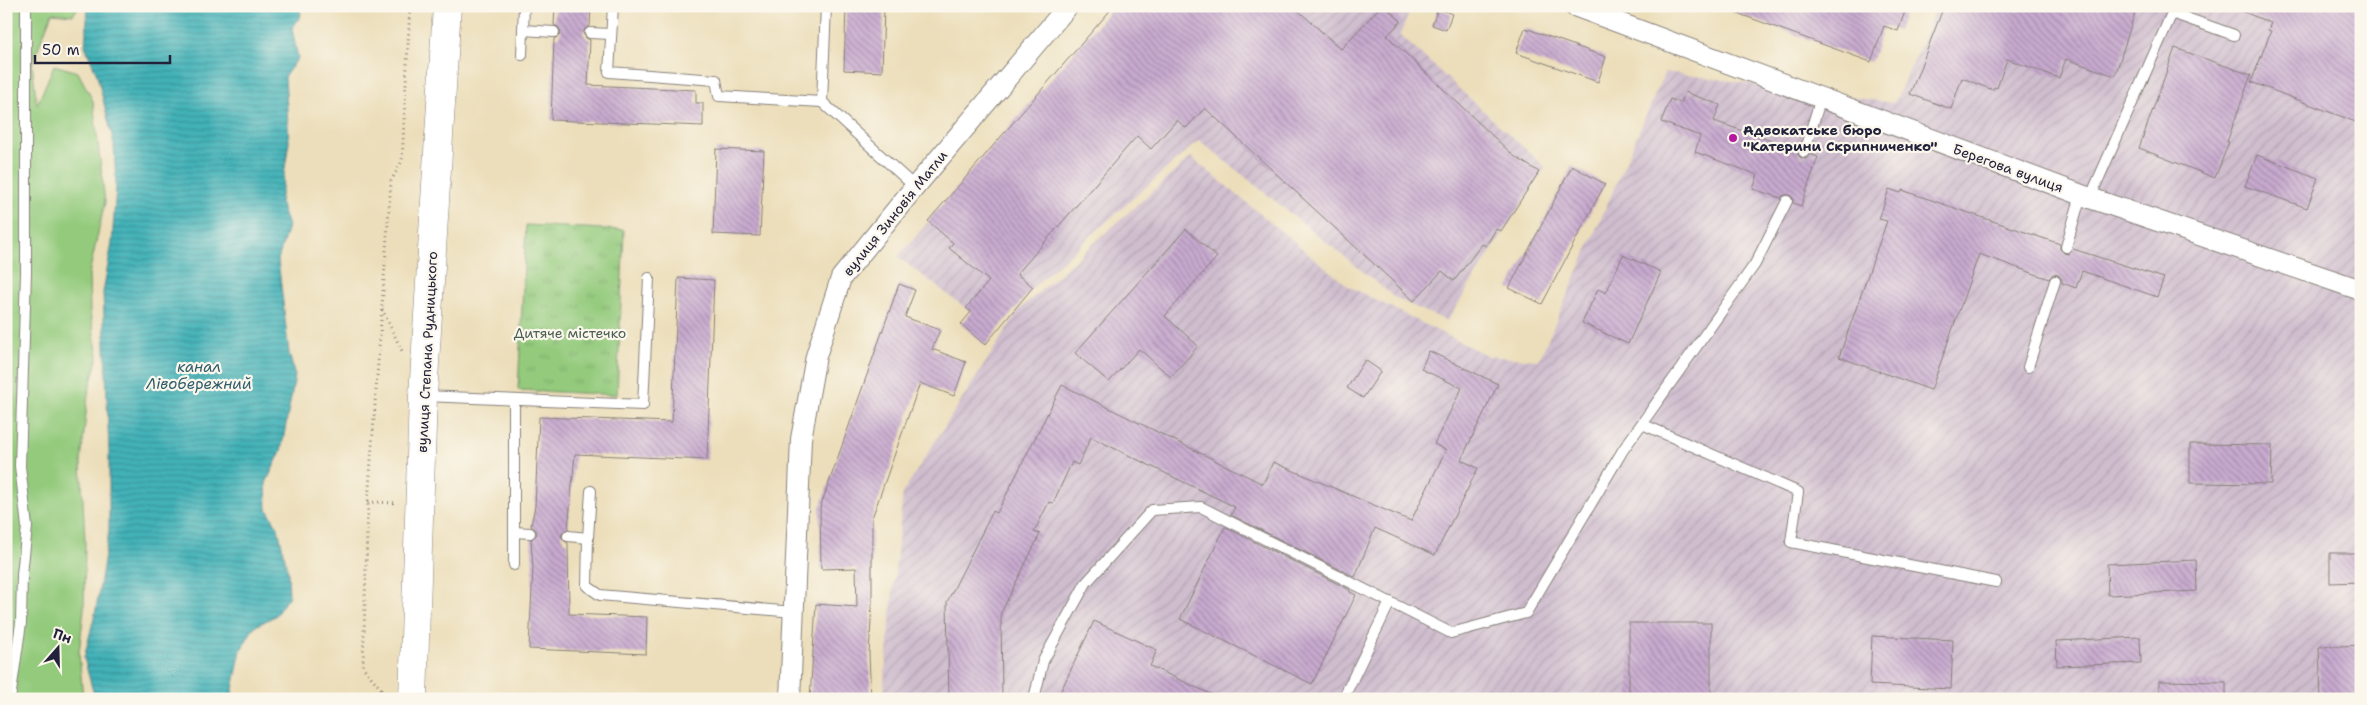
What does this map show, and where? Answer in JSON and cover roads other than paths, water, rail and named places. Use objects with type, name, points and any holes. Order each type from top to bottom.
[{"type":"street","name":"вулиця Степана Рудницького","points":[[413,699],[424,396],[447,6]]},
{"type":"street","name":"вулиця Зиновія Матли","points":[[790,699],[802,439],[816,356],[841,278],[1068,6]]},
{"type":"street","name":"Берегова вулиця","points":[[1574,6],[2086,196],[2361,290]]},
{"type":"lane","points":[[10,699],[22,623],[22,574],[27,527],[20,466],[26,272],[26,6]]},
{"type":"lane","points":[[522,55],[524,6]]},
{"type":"lane","points":[[613,6],[609,72],[716,80],[719,96],[822,102],[915,187]]},
{"type":"lane","points":[[822,102],[826,6]]},
{"type":"lane","points":[[2066,246],[2086,196],[2172,13],[2234,35]]},
{"type":"lane","points":[[523,30],[554,32]]},
{"type":"lane","points":[[590,33],[611,34]]},
{"type":"lane","points":[[1804,152],[1821,98]]},
{"type":"lane","points":[[1034,699],[1043,661],[1086,583],[1152,510],[1201,507],[1451,633],[1526,613],[1623,450],[1755,264],[1787,200]]},
{"type":"lane","points":[[424,396],[642,405],[649,278]]},
{"type":"lane","points":[[2028,368],[2055,281]]},
{"type":"lane","points":[[514,400],[514,565]]},
{"type":"lane","points":[[1642,424],[1798,492],[1790,542],[1996,582]]},
{"type":"lane","points":[[591,491],[587,586],[600,595],[794,612]]},
{"type":"lane","points":[[514,532],[530,533]]},
{"type":"lane","points":[[568,536],[588,538]]},
{"type":"lane","points":[[1343,699],[1390,602]]},
{"type":"water","name":"канал Лівобережний","points":[[88,6],[299,6],[301,15],[292,29],[298,58],[285,76],[289,142],[280,202],[288,226],[278,260],[289,353],[295,376],[281,451],[266,483],[267,509],[278,528],[288,572],[289,596],[275,616],[254,627],[241,650],[231,699],[95,699],[84,658],[96,609],[109,531],[109,452],[103,292],[112,243],[116,186],[114,144],[97,75],[85,46]]},
{"type":"place","name":"Адвокатське бюро \"Катерини Скрипниченко\"","points":[[1733,138]]},
{"type":"park label","name":"Дитяче містечко","points":[[570,333]]}]
